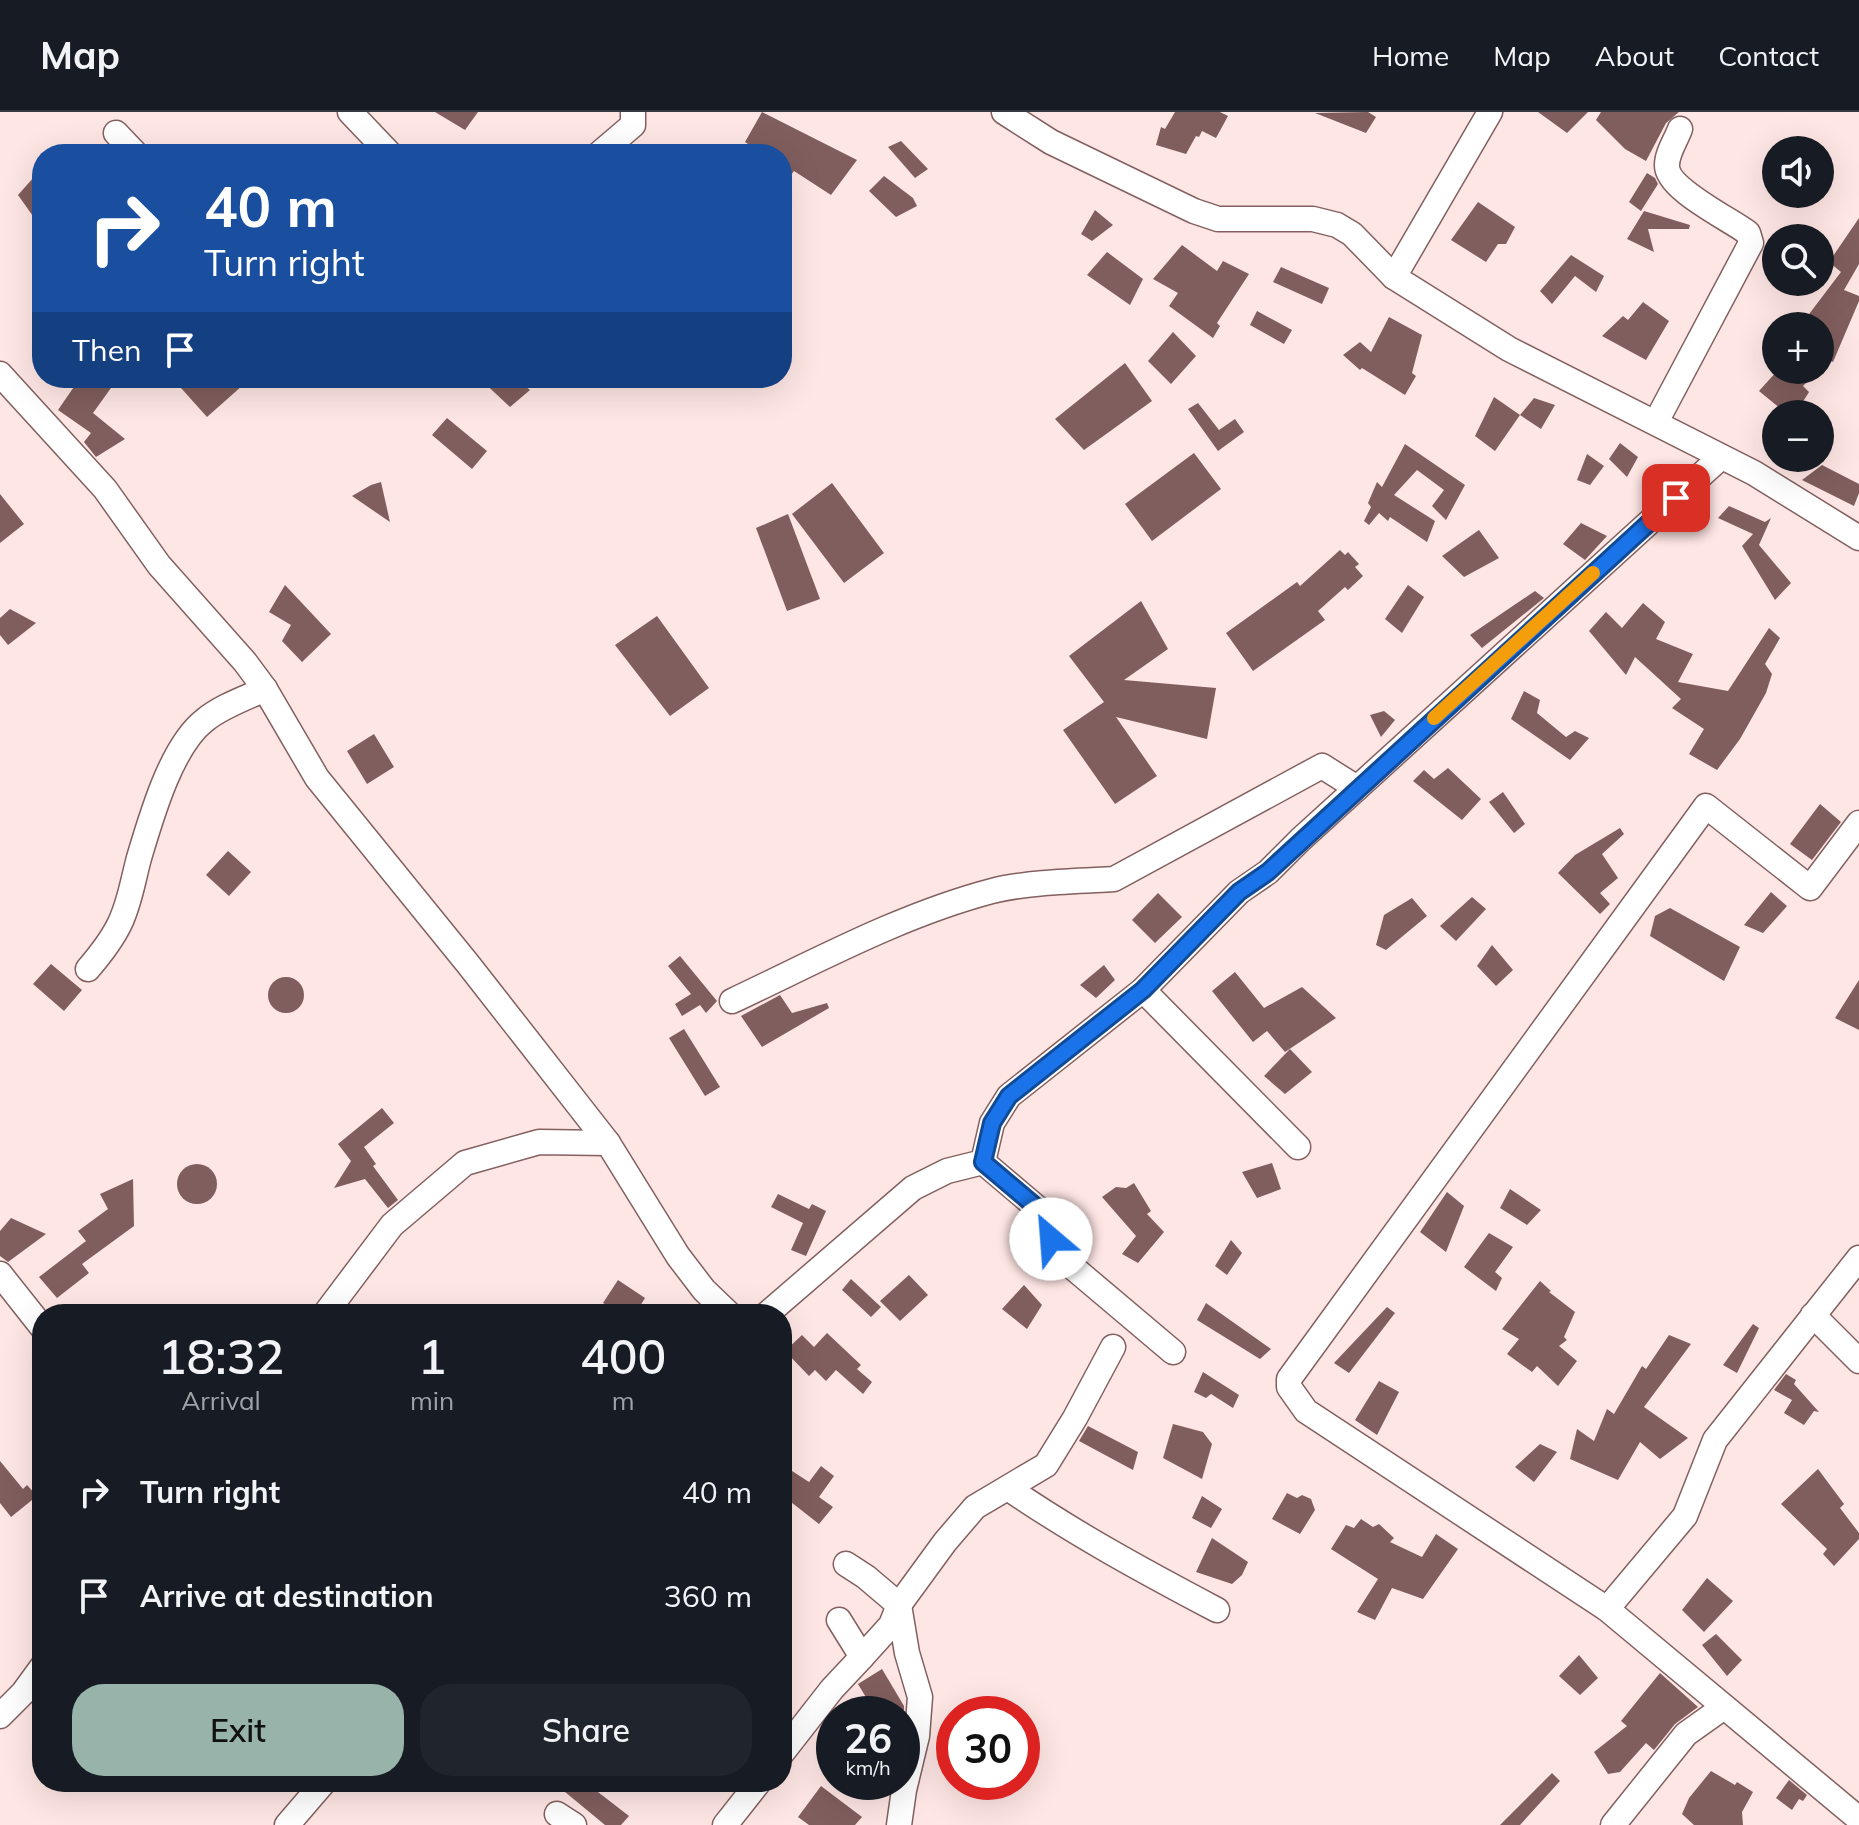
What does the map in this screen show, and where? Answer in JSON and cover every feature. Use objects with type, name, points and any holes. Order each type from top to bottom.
[{"type":"street","points":[[350,112],[380,144]]},
{"type":"street","points":[[611,144],[633,125],[633,112]]},
{"type":"street","points":[[1004,112],[1051,142],[1194,211],[1218,219],[1313,219],[1337,225],[1352,234],[1394,277],[1509,349],[1754,473],[1859,538]]},
{"type":"street","points":[[1394,277],[1490,112]]},
{"type":"street","points":[[1656,422],[1751,243],[1748,233],[1688,194],[1669,175],[1666,167],[1680,129]]},
{"type":"street","points":[[116,133],[126,144]]},
{"type":"street","points":[[0,374],[105,489],[151,554],[265,689],[317,778],[608,1143],[678,1256],[719,1304]]},
{"type":"street","points":[[983,1162],[992,1123],[1009,1096],[1143,990],[1239,892],[1268,872],[1721,457]]},
{"type":"street","points":[[88,969],[121,922],[164,786],[191,733],[206,718],[265,689]]},
{"type":"street","points":[[732,1001],[886,928],[994,890],[1114,879],[1322,766],[1357,788]]},
{"type":"street","points":[[1859,823],[1810,888],[1706,806],[1289,1379],[1289,1387],[1306,1411],[1607,1609],[1859,1819]]},
{"type":"street","points":[[1143,990],[1298,1147]]},
{"type":"street","points":[[333,1304],[392,1225],[465,1163],[539,1142],[608,1143]]},
{"type":"street","points":[[779,1304],[913,1188],[947,1171],[983,1162]]},
{"type":"street","points":[[983,1162],[1042,1212],[1051,1239],[1070,1265],[1173,1352]]},
{"type":"street","points":[[1607,1609],[1685,1516],[1715,1440],[1859,1258]]},
{"type":"street","points":[[0,1274],[32,1314]]},
{"type":"street","points":[[1813,1315],[1859,1361]]},
{"type":"street","points":[[792,1740],[832,1689],[891,1625],[899,1605],[975,1507],[1046,1465],[1113,1347]]},
{"type":"street","points":[[1008,1488],[1097,1545],[1217,1610]]},
{"type":"street","points":[[846,1564],[899,1605],[907,1653],[920,1697],[917,1736],[899,1825]]},
{"type":"street","points":[[839,1620],[862,1657]]},
{"type":"street","points":[[0,1716],[32,1681]]},
{"type":"street","points":[[1613,1825],[1686,1734],[1724,1707]]},
{"type":"street","points":[[287,1825],[315,1792]]},
{"type":"street","points":[[725,1825],[751,1792]]},
{"type":"building","points":[[435,112],[478,112],[465,130]]},
{"type":"building","points":[[762,112],[857,160],[831,195],[794,171],[792,174],[792,144],[745,142]]},
{"type":"building","points":[[1175,112],[1220,112],[1228,116],[1216,138],[1202,131],[1186,154],[1156,145],[1161,127],[1165,129]]},
{"type":"building","points":[[1368,112],[1376,117],[1366,133],[1315,113]]},
{"type":"building","points":[[1538,112],[1588,112],[1567,133]]},
{"type":"building","points":[[1601,112],[1679,112],[1666,123],[1646,161],[1625,149],[1596,120]]},
{"type":"building","points":[[901,141],[928,169],[915,178],[888,147]]},
{"type":"building","points":[[1647,173],[1658,184],[1641,211],[1629,202]]},
{"type":"building","points":[[884,176],[913,198],[917,206],[896,217],[869,191]]},
{"type":"building","points":[[32,179],[32,215],[18,195]]},
{"type":"building","points":[[1478,202],[1515,227],[1506,244],[1498,244],[1486,262],[1451,240]]},
{"type":"building","points":[[1095,210],[1113,225],[1092,241],[1081,234]]},
{"type":"building","points":[[1644,211],[1690,225],[1689,229],[1648,229],[1654,252],[1627,239]]},
{"type":"building","points":[[1859,218],[1859,264],[1844,290],[1859,296],[1859,301],[1834,360],[1834,312],[1811,312],[1823,296],[1834,296],[1834,281],[1841,272],[1834,266],[1834,255]]},
{"type":"building","points":[[1182,245],[1217,271],[1223,261],[1249,274],[1217,323],[1220,326],[1213,338],[1169,306],[1178,293],[1153,279]]},
{"type":"building","points":[[1107,252],[1143,279],[1130,305],[1087,275]]},
{"type":"building","points":[[1571,255],[1604,276],[1596,292],[1575,276],[1552,304],[1540,291]]},
{"type":"building","points":[[1281,267],[1329,288],[1322,304],[1273,282]]},
{"type":"building","points":[[1643,302],[1669,321],[1646,360],[1602,336],[1623,316],[1628,320]]},
{"type":"building","points":[[1257,311],[1292,330],[1284,344],[1250,325]]},
{"type":"building","points":[[1389,317],[1422,335],[1412,373],[1416,376],[1405,395],[1362,368],[1360,370],[1343,355],[1360,342],[1371,352]]},
{"type":"building","points":[[1173,332],[1196,356],[1171,384],[1148,361]]},
{"type":"building","points":[[1125,363],[1152,401],[1084,450],[1055,419]]},
{"type":"building","points":[[1765,384],[1805,384],[1803,386],[1809,392],[1804,400],[1770,400],[1759,391]]},
{"type":"building","points":[[73,388],[111,388],[93,413],[125,439],[96,457],[84,442],[91,433],[58,410]]},
{"type":"building","points":[[181,388],[240,388],[207,417]]},
{"type":"building","points":[[490,388],[530,390],[510,407]]},
{"type":"building","points":[[1494,397],[1520,415],[1495,451],[1475,436]]},
{"type":"building","points":[[1534,398],[1555,405],[1541,429],[1520,415]]},
{"type":"building","points":[[1198,403],[1219,430],[1235,419],[1244,432],[1218,451],[1188,409]]},
{"type":"building","points":[[447,418],[487,451],[472,469],[432,435]]},
{"type":"building","points":[[1620,443],[1638,457],[1627,477],[1609,459]]},
{"type":"building","points":[[1405,444],[1465,485],[1446,520],[1432,506],[1444,490],[1417,470],[1394,495],[1435,521],[1427,542],[1379,513],[1369,525],[1364,521],[1377,482],[1382,487]]},
{"type":"building","points":[[1194,453],[1221,489],[1152,541],[1125,504]]},
{"type":"building","points":[[1587,454],[1604,466],[1590,485],[1577,480]]},
{"type":"building","points":[[1834,471],[1859,484],[1859,493],[1854,506],[1802,480],[1813,472]]},
{"type":"building","points":[[381,482],[390,522],[352,496]]},
{"type":"building","points":[[832,483],[884,553],[844,583],[792,514]]},
{"type":"building","points":[[0,494],[24,524],[0,543]]},
{"type":"building","points":[[1729,506],[1765,522],[1771,518],[1759,545],[1791,583],[1775,600],[1742,546],[1753,534],[1718,518]]},
{"type":"building","points":[[788,514],[820,599],[787,611],[756,528]]},
{"type":"building","points":[[1581,523],[1607,536],[1585,560],[1563,544]]},
{"type":"building","points":[[1479,530],[1499,558],[1464,577],[1442,556]]},
{"type":"building","points":[[1340,550],[1345,555],[1348,552],[1359,564],[1355,567],[1363,576],[1318,611],[1325,620],[1253,671],[1226,633],[1297,582],[1300,586]]},
{"type":"building","points":[[285,585],[331,634],[302,662],[282,641],[291,625],[269,612]]},
{"type":"building","points":[[1408,585],[1424,597],[1402,633],[1385,619]]},
{"type":"building","points":[[1535,591],[1544,598],[1482,648],[1470,635]]},
{"type":"building","points":[[1141,601],[1168,649],[1124,680],[1216,688],[1207,739],[1116,717],[1157,776],[1115,804],[1063,730],[1104,702],[1069,656]]},
{"type":"building","points":[[1643,603],[1665,622],[1656,639],[1693,654],[1678,682],[1728,691],[1769,628],[1780,638],[1765,664],[1772,674],[1766,693],[1740,739],[1717,770],[1689,754],[1704,729],[1672,708],[1681,699],[1635,657],[1626,675],[1589,631],[1606,612],[1622,628]]},
{"type":"building","points":[[10,609],[36,623],[8,645],[0,635],[0,618]]},
{"type":"building","points":[[657,616],[709,688],[670,716],[615,645]]},
{"type":"building","points":[[1524,691],[1540,700],[1537,713],[1566,737],[1575,731],[1589,738],[1570,760],[1511,719]]},
{"type":"building","points":[[1384,711],[1395,720],[1381,737],[1370,715]]},
{"type":"building","points":[[374,734],[394,767],[367,784],[347,751]]},
{"type":"building","points":[[1448,768],[1481,799],[1462,820],[1413,781],[1424,770],[1434,779]]},
{"type":"building","points":[[1503,792],[1525,824],[1514,833],[1489,802]]},
{"type":"building","points":[[1820,804],[1841,822],[1812,860],[1790,844]]},
{"type":"building","points":[[1620,828],[1624,834],[1602,854],[1618,878],[1600,893],[1610,904],[1600,914],[1558,873],[1575,855]]},
{"type":"building","points":[[228,851],[251,872],[229,896],[206,875]]},
{"type":"building","points":[[1771,892],[1787,906],[1763,933],[1744,925]]},
{"type":"building","points":[[1158,893],[1182,917],[1155,943],[1132,920]]},
{"type":"building","points":[[1472,897],[1486,909],[1456,941],[1440,926]]},
{"type":"building","points":[[1412,898],[1427,916],[1386,950],[1376,945],[1384,915]]},
{"type":"building","points":[[1670,908],[1740,947],[1724,981],[1650,936],[1655,916]]},
{"type":"building","points":[[1492,945],[1513,970],[1496,986],[1477,966]]},
{"type":"building","points":[[680,956],[717,1001],[706,1013],[700,1005],[682,1016],[675,1004],[691,994],[668,966]]},
{"type":"building","points":[[51,964],[82,990],[64,1011],[33,984]]},
{"type":"building","points":[[1104,965],[1115,980],[1096,998],[1080,985]]},
{"type":"building","points":[[1235,972],[1264,1008],[1302,987],[1336,1018],[1285,1052],[1267,1031],[1253,1042],[1212,991]]},
{"type":"building","points":[[286,977],[298,983],[304,995],[298,1007],[286,1013],[274,1007],[268,995],[274,983]]},
{"type":"building","points":[[1859,980],[1859,1030],[1835,1018]]},
{"type":"building","points":[[780,995],[792,1013],[827,1003],[829,1008],[762,1047],[741,1016]]},
{"type":"building","points":[[684,1029],[720,1087],[705,1096],[669,1038]]},
{"type":"building","points":[[1290,1049],[1312,1072],[1285,1094],[1264,1076]]},
{"type":"building","points":[[382,1108],[394,1123],[364,1147],[376,1164],[373,1166],[398,1200],[388,1208],[365,1179],[334,1188],[351,1161],[338,1144]]},
{"type":"building","points":[[1272,1163],[1281,1189],[1257,1198],[1242,1172]]},
{"type":"building","points":[[197,1164],[211,1170],[217,1184],[211,1198],[197,1204],[183,1198],[177,1184],[183,1170]]},
{"type":"building","points":[[133,1179],[134,1226],[82,1264],[89,1273],[57,1298],[39,1277],[86,1241],[78,1231],[108,1209],[100,1194]]},
{"type":"building","points":[[1134,1183],[1151,1211],[1147,1214],[1164,1232],[1138,1263],[1122,1254],[1136,1236],[1102,1197],[1116,1187],[1126,1188]]},
{"type":"building","points":[[1510,1189],[1541,1210],[1527,1225],[1500,1208]]},
{"type":"building","points":[[1447,1192],[1464,1206],[1446,1252],[1420,1232]]},
{"type":"building","points":[[778,1194],[809,1209],[812,1204],[826,1211],[806,1256],[791,1250],[803,1223],[771,1207]]},
{"type":"building","points":[[11,1218],[46,1234],[8,1262],[0,1256],[0,1231]]},
{"type":"building","points":[[1489,1233],[1513,1247],[1495,1272],[1502,1278],[1496,1291],[1464,1267]]},
{"type":"building","points":[[1231,1240],[1242,1253],[1227,1275],[1215,1266]]},
{"type":"building","points":[[909,1275],[928,1295],[900,1321],[880,1301]]},
{"type":"building","points":[[851,1279],[881,1307],[871,1317],[842,1290]]},
{"type":"building","points":[[618,1280],[645,1298],[641,1304],[603,1303]]},
{"type":"building","points":[[1540,1281],[1575,1312],[1564,1337],[1567,1340],[1559,1346],[1577,1361],[1558,1386],[1537,1366],[1532,1372],[1507,1354],[1519,1339],[1502,1329]]},
{"type":"building","points":[[1024,1285],[1042,1305],[1027,1329],[1002,1309]]},
{"type":"building","points":[[1206,1303],[1271,1349],[1260,1359],[1197,1320]]},
{"type":"building","points":[[1387,1307],[1395,1313],[1349,1373],[1334,1363]]},
{"type":"building","points":[[1753,1324],[1759,1328],[1737,1373],[1723,1365]]},
{"type":"building","points":[[827,1333],[861,1365],[857,1369],[872,1382],[863,1394],[836,1370],[826,1381],[815,1370],[809,1376],[792,1358],[792,1344],[802,1335],[814,1347]]},
{"type":"building","points":[[1669,1335],[1691,1344],[1644,1407],[1688,1438],[1660,1459],[1640,1442],[1618,1480],[1570,1459],[1577,1429],[1594,1441],[1607,1409],[1614,1414],[1642,1366],[1646,1369]]},
{"type":"building","points":[[1203,1372],[1239,1395],[1233,1408],[1211,1394],[1206,1398],[1194,1392]]},
{"type":"building","points":[[1786,1374],[1796,1380],[1794,1384],[1819,1412],[1814,1411],[1804,1425],[1784,1413],[1792,1400],[1774,1390]]},
{"type":"building","points":[[1379,1381],[1399,1392],[1377,1435],[1355,1420]]},
{"type":"building","points":[[1173,1424],[1203,1432],[1212,1444],[1202,1479],[1163,1458]]},
{"type":"building","points":[[1088,1426],[1138,1452],[1133,1470],[1079,1441]]},
{"type":"building","points":[[1540,1444],[1557,1452],[1534,1482],[1515,1467]]},
{"type":"building","points":[[0,1461],[23,1489],[27,1485],[32,1490],[32,1500],[11,1517],[0,1503]]},
{"type":"building","points":[[821,1466],[834,1476],[819,1497],[833,1507],[819,1524],[792,1503],[792,1471],[809,1482]]},
{"type":"building","points":[[1818,1469],[1844,1504],[1840,1508],[1859,1533],[1859,1539],[1834,1566],[1823,1554],[1827,1549],[1781,1504]]},
{"type":"building","points":[[1287,1493],[1297,1498],[1302,1495],[1311,1499],[1315,1510],[1300,1534],[1272,1519]]},
{"type":"building","points":[[1202,1496],[1222,1509],[1211,1528],[1192,1518]]},
{"type":"building","points":[[1361,1519],[1373,1527],[1379,1524],[1394,1538],[1390,1542],[1422,1557],[1436,1534],[1458,1549],[1423,1599],[1392,1588],[1375,1620],[1357,1612],[1378,1579],[1331,1549],[1346,1525],[1354,1528]]},
{"type":"building","points":[[1212,1538],[1248,1562],[1242,1575],[1232,1584],[1196,1572]]},
{"type":"building","points":[[1707,1578],[1733,1601],[1704,1632],[1682,1610]]},
{"type":"building","points":[[1716,1634],[1742,1660],[1727,1676],[1702,1645]]},
{"type":"building","points":[[1579,1655],[1598,1678],[1580,1695],[1559,1676]]},
{"type":"building","points":[[882,1669],[898,1696],[865,1696],[858,1684]]},
{"type":"building","points":[[1660,1673],[1698,1707],[1675,1724],[1654,1750],[1646,1743],[1620,1772],[1608,1774],[1594,1752],[1627,1726],[1621,1721]]},
{"type":"building","points":[[1711,1771],[1753,1792],[1742,1812],[1743,1825],[1694,1825],[1682,1814],[1689,1798]]},
{"type":"building","points":[[1552,1773],[1560,1781],[1520,1825],[1500,1825]]},
{"type":"building","points":[[1789,1780],[1807,1795],[1803,1801],[1799,1799],[1792,1810],[1776,1798]]},
{"type":"building","points":[[565,1792],[598,1792],[629,1816],[621,1825],[605,1825]]},
{"type":"building","points":[[816,1793],[816,1800],[840,1800],[862,1817],[855,1825],[809,1825],[798,1817]]},
{"type":"slow traffic","points":[[1434,718],[1593,573]]},
{"type":"route","points":[[1051,1239],[1042,1212],[983,1162],[992,1123],[1009,1096],[1143,990],[1239,892],[1268,872],[1676,498]]}]
